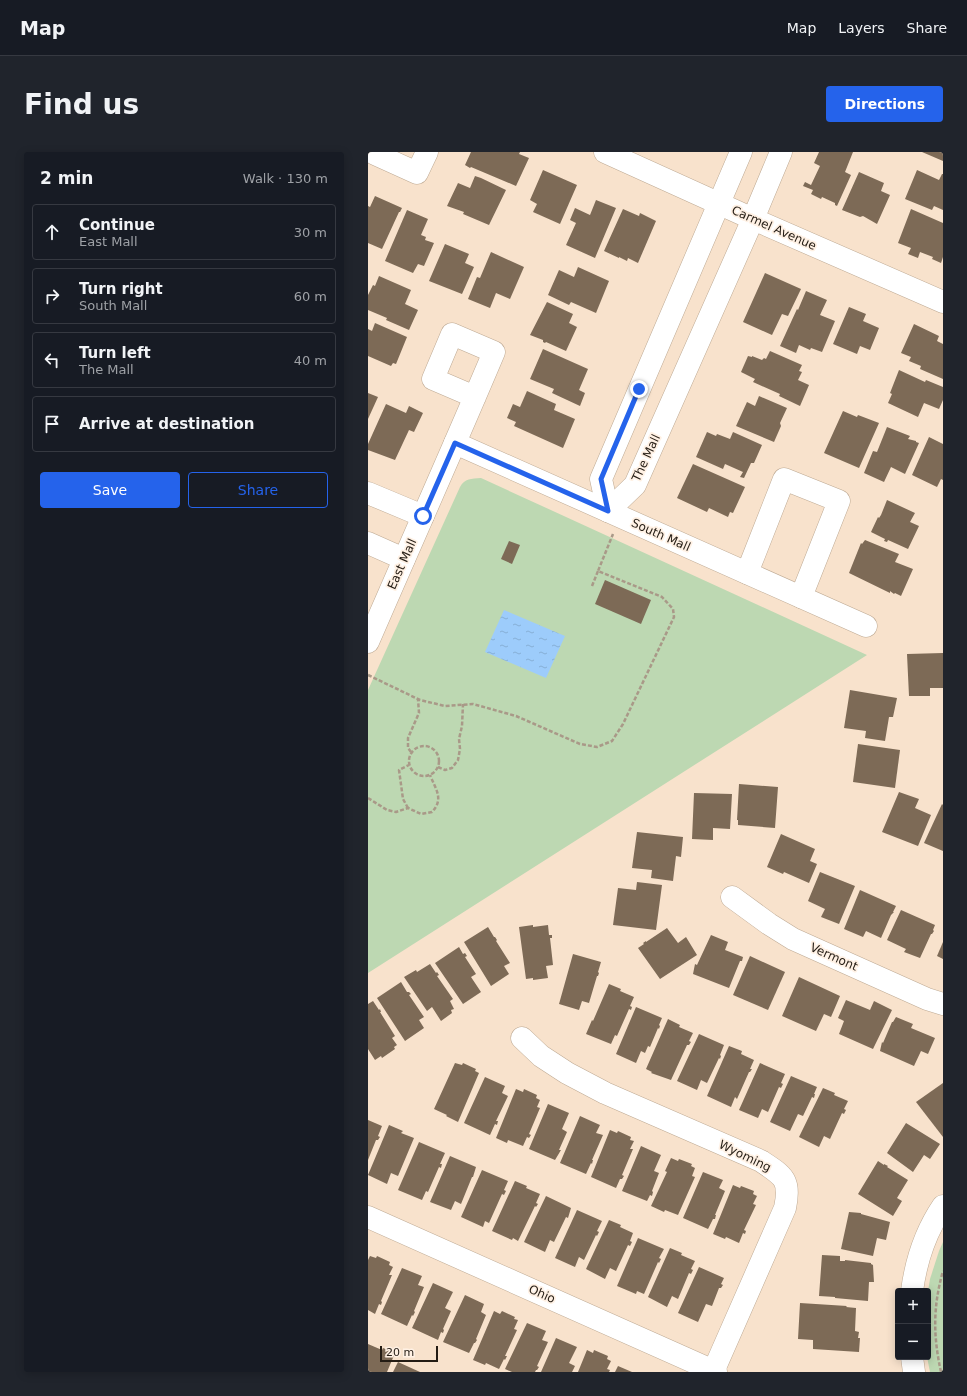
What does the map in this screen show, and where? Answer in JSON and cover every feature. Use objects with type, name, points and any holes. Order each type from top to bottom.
[{"type":"street","points":[[376,152],[375,154],[417,173],[427,152]]},
{"type":"street","name":"Carmel Avenue","points":[[605,152],[943,302]]},
{"type":"street","points":[[614,514],[601,479],[741,152]]},
{"type":"street","name":"The Mall","points":[[614,514],[635,485],[754,219],[782,152]]},
{"type":"street","name":"East Mall","points":[[368,642],[475,397]]},
{"type":"street","name":"South Mall","points":[[455,443],[866,626]]},
{"type":"street","points":[[747,573],[784,479],[839,501],[801,597]]},
{"type":"street","points":[[368,493],[423,516]]},
{"type":"street","points":[[368,543],[404,559]]},
{"type":"street","name":"Vermont","points":[[732,897],[769,924],[794,939],[927,999],[943,1004]]},
{"type":"street","name":"Wyoming","points":[[522,1038],[541,1056],[567,1073],[605,1093],[762,1161],[779,1173],[787,1185],[788,1194],[785,1208],[714,1372]]},
{"type":"street","points":[[912,1288],[923,1245],[937,1215],[943,1206]]},
{"type":"street","name":"Ohio","points":[[368,1217],[714,1372]]},
{"type":"street","points":[[912,1360],[914,1372]]},
{"type":"path","points":[[592,586],[598,571],[614,514]]},
{"type":"path","points":[[368,675],[418,699],[445,706],[473,704],[520,718],[580,744],[597,747],[612,741],[623,724],[674,617],[673,609],[662,597],[598,571]]},
{"type":"path","points":[[411,752],[408,748],[408,738],[419,713],[418,699]]},
{"type":"path","points":[[438,767],[445,770],[452,768],[458,760],[463,704]]},
{"type":"path","points":[[422,745],[432,747],[438,755],[439,763],[436,771],[430,776],[420,776],[413,773],[409,765],[411,752],[415,748],[422,745]]},
{"type":"path","points":[[409,765],[399,770],[403,799],[408,808],[421,814],[432,812],[437,806],[439,796],[430,776]]},
{"type":"path","points":[[368,798],[387,810],[396,812],[408,808]]},
{"type":"path","points":[[941,1372],[936,1346],[935,1316],[943,1270]]},
{"type":"green space","points":[[481,478],[867,655],[368,973],[368,690],[460,487],[466,480]]},
{"type":"green space","points":[[943,1242],[943,1372],[930,1372],[928,1360],[931,1360],[931,1288],[928,1288]]},
{"type":"water","points":[[504,610],[565,636],[546,678],[485,652]]},
{"type":"building","points":[[471,152],[520,152],[519,154],[529,158],[516,186],[465,165]]},
{"type":"building","points":[[819,152],[853,152],[845,172],[851,175],[837,206],[835,203],[822,197],[821,199],[811,194],[813,190],[803,186],[805,182],[811,185],[820,166],[814,163]]},
{"type":"building","points":[[922,152],[943,152],[943,161]]},
{"type":"building","points":[[543,170],[577,185],[560,224],[533,212],[537,204],[530,200]]},
{"type":"building","points":[[917,170],[939,180],[943,174],[943,210],[934,206],[932,210],[905,199]]},
{"type":"building","points":[[859,172],[884,183],[881,191],[890,195],[877,224],[863,216],[860,217],[842,210]]},
{"type":"building","points":[[475,176],[506,190],[489,225],[463,214],[464,212],[447,206],[458,183],[470,188]]},
{"type":"building","points":[[375,196],[402,208],[382,249],[368,243],[368,206],[370,207]]},
{"type":"building","points":[[596,200],[616,208],[595,258],[566,245],[576,223],[570,220],[575,208],[590,215]]},
{"type":"building","points":[[623,209],[639,216],[640,213],[656,221],[638,263],[628,258],[627,261],[604,251]]},
{"type":"building","points":[[911,209],[943,223],[943,257],[941,263],[932,259],[933,257],[920,252],[918,258],[908,254],[911,248],[898,243]]},
{"type":"building","points":[[407,210],[428,219],[421,235],[426,237],[425,240],[434,243],[424,266],[418,264],[413,273],[385,261]]},
{"type":"building","points":[[445,244],[469,254],[465,263],[474,267],[462,294],[429,281]]},
{"type":"building","points":[[491,252],[524,267],[510,299],[496,293],[490,308],[468,299],[477,277],[480,278]]},
{"type":"building","points":[[578,267],[609,281],[596,313],[571,302],[569,305],[548,295],[559,270],[574,277]]},
{"type":"building","points":[[765,273],[801,289],[788,316],[782,314],[772,335],[743,322]]},
{"type":"building","points":[[379,276],[411,290],[405,304],[418,310],[409,330],[368,310],[368,295],[373,285],[375,286]]},
{"type":"building","points":[[806,291],[827,300],[820,315],[835,321],[822,352],[811,348],[810,350],[799,345],[796,353],[780,346]]},
{"type":"building","points":[[547,302],[573,314],[569,323],[577,327],[566,351],[546,342],[545,343],[543,340],[530,335]]},
{"type":"building","points":[[849,307],[866,314],[863,321],[879,328],[870,350],[860,346],[857,354],[833,344]]},
{"type":"building","points":[[375,323],[407,337],[396,364],[393,363],[391,366],[368,356],[368,329],[372,331]]},
{"type":"building","points":[[914,324],[939,336],[937,341],[943,344],[943,379],[920,369],[921,366],[909,361],[911,357],[901,353]]},
{"type":"building","points":[[543,349],[588,369],[579,390],[585,393],[580,406],[552,393],[554,389],[530,379]]},
{"type":"building","points":[[770,351],[802,365],[799,371],[802,372],[798,380],[809,385],[800,406],[779,396],[780,394],[753,382],[755,379],[741,372],[748,356],[762,360],[764,358],[766,359]]},
{"type":"building","points":[[899,370],[925,382],[926,380],[943,387],[943,400],[939,409],[924,403],[918,417],[888,403],[892,394],[890,393]]},
{"type":"building","points":[[527,391],[556,404],[554,410],[575,419],[563,448],[514,426],[516,422],[507,418],[513,404],[520,407]]},
{"type":"building","points":[[368,393],[378,397],[368,419]]},
{"type":"building","points":[[759,396],[787,408],[774,442],[736,426],[747,402],[755,406]]},
{"type":"building","points":[[386,404],[406,413],[409,406],[423,413],[414,432],[409,430],[395,460],[368,450],[368,444]]},
{"type":"building","points":[[843,411],[857,417],[858,415],[879,423],[859,468],[824,453]]},
{"type":"building","points":[[887,427],[910,436],[908,439],[919,443],[905,474],[891,467],[884,482],[864,473],[873,451],[877,452]]},
{"type":"building","points":[[707,432],[716,436],[717,434],[730,439],[733,432],[762,445],[754,463],[751,463],[744,478],[740,477],[743,472],[725,464],[723,469],[696,457]]},
{"type":"building","points":[[929,437],[943,444],[943,480],[941,479],[937,487],[912,475]]},
{"type":"building","points":[[693,464],[745,487],[733,513],[730,512],[728,517],[709,508],[707,512],[677,498]]},
{"type":"building","points":[[887,500],[915,513],[910,522],[919,526],[908,549],[888,540],[887,542],[884,541],[885,539],[871,532],[878,517],[879,518],[881,515]]},
{"type":"building","points":[[865,540],[899,554],[895,562],[913,569],[901,596],[890,591],[890,593],[849,573],[861,543],[862,544]]},
{"type":"building","points":[[509,541],[520,545],[512,564],[501,559]]},
{"type":"building","points":[[605,580],[651,600],[641,624],[595,604]]},
{"type":"building","points":[[943,653],[943,688],[930,688],[930,696],[909,696],[907,654]]},
{"type":"building","points":[[850,690],[897,698],[893,717],[889,717],[885,741],[865,738],[866,731],[844,728]]},
{"type":"building","points":[[858,744],[900,750],[895,788],[853,782]]},
{"type":"building","points":[[739,784],[778,787],[775,828],[738,825]]},
{"type":"building","points":[[899,792],[919,799],[915,808],[931,815],[918,846],[882,832]]},
{"type":"building","points":[[694,793],[732,794],[730,829],[713,828],[713,840],[692,839]]},
{"type":"building","points":[[942,804],[943,805],[943,851],[924,843]]},
{"type":"building","points":[[637,832],[683,837],[681,857],[676,856],[673,881],[651,878],[652,870],[632,868]]},
{"type":"building","points":[[781,834],[815,849],[810,861],[817,864],[809,883],[784,872],[783,874],[767,867]]},
{"type":"building","points":[[820,872],[855,886],[839,924],[821,917],[825,909],[808,901]]},
{"type":"building","points":[[637,882],[662,885],[656,930],[613,925],[618,888],[636,890]]},
{"type":"building","points":[[860,890],[896,906],[881,938],[866,931],[863,937],[844,929]]},
{"type":"building","points":[[901,910],[935,925],[934,931],[931,934],[920,958],[904,952],[906,949],[887,940]]},
{"type":"building","points":[[533,925],[533,927],[548,925],[549,935],[552,935],[552,938],[550,938],[553,965],[546,966],[548,978],[533,980],[533,978],[526,979],[519,927]]},
{"type":"building","points":[[488,927],[510,963],[504,966],[509,974],[491,986],[464,942]]},
{"type":"building","points":[[667,928],[678,943],[686,937],[697,955],[660,979],[638,948],[644,944],[643,943]]},
{"type":"building","points":[[711,935],[728,942],[725,950],[743,957],[729,988],[693,974],[695,964],[697,965]]},
{"type":"building","points":[[943,942],[943,959],[937,956]]},
{"type":"building","points":[[459,947],[463,954],[465,953],[467,956],[465,957],[476,974],[471,977],[481,992],[463,1004],[435,963]]},
{"type":"building","points":[[573,954],[601,962],[589,1003],[582,1001],[579,1010],[559,1004]]},
{"type":"building","points":[[750,956],[785,972],[768,1010],[733,995]]},
{"type":"building","points":[[430,964],[439,975],[437,976],[453,999],[450,1001],[454,1009],[451,1010],[452,1013],[441,1021],[432,1007],[427,1011],[404,977],[416,970],[417,972]]},
{"type":"building","points":[[799,977],[840,996],[831,1017],[824,1014],[816,1031],[782,1016]]},
{"type":"building","points":[[401,982],[407,992],[411,994],[409,995],[424,1017],[419,1020],[424,1028],[405,1041],[377,998]]},
{"type":"building","points":[[609,984],[634,997],[630,1006],[632,1007],[631,1010],[629,1009],[617,1036],[615,1035],[611,1044],[586,1034]]},
{"type":"building","points":[[846,1000],[870,1010],[874,1001],[892,1010],[873,1049],[839,1034],[844,1021],[838,1018]]},
{"type":"building","points":[[373,1001],[379,1010],[380,1009],[380,1012],[395,1036],[392,1038],[397,1045],[394,1047],[395,1049],[382,1058],[381,1056],[375,1060],[368,1049],[368,1004]]},
{"type":"building","points":[[636,1007],[662,1018],[659,1029],[658,1028],[650,1047],[648,1046],[645,1053],[641,1051],[636,1063],[616,1054]]},
{"type":"building","points":[[896,1017],[913,1024],[911,1028],[935,1038],[928,1054],[921,1051],[914,1066],[880,1051],[882,1042],[883,1043],[892,1022]]},
{"type":"building","points":[[668,1019],[680,1025],[679,1027],[693,1033],[689,1041],[691,1042],[687,1045],[671,1080],[651,1073],[652,1072],[646,1069]]},
{"type":"building","points":[[699,1034],[724,1045],[720,1059],[719,1058],[707,1083],[701,1080],[697,1090],[677,1081]]},
{"type":"building","points":[[729,1046],[742,1051],[741,1054],[754,1060],[750,1069],[752,1069],[749,1072],[737,1099],[735,1097],[731,1107],[707,1096]]},
{"type":"building","points":[[455,1063],[462,1065],[463,1063],[476,1069],[475,1071],[479,1073],[458,1122],[434,1109]]},
{"type":"building","points":[[760,1063],[785,1074],[781,1083],[783,1084],[781,1088],[779,1087],[768,1112],[762,1109],[758,1118],[739,1110]]},
{"type":"building","points":[[791,1076],[817,1087],[814,1098],[812,1097],[803,1116],[798,1114],[790,1131],[770,1122]]},
{"type":"building","points":[[485,1077],[505,1086],[502,1093],[508,1096],[496,1121],[498,1121],[497,1125],[495,1124],[490,1135],[464,1123]]},
{"type":"building","points":[[943,1083],[943,1137],[916,1102]]},
{"type":"building","points":[[823,1088],[848,1101],[844,1109],[846,1110],[844,1114],[842,1113],[830,1139],[824,1136],[819,1147],[799,1137]]},
{"type":"building","points":[[516,1089],[523,1092],[524,1089],[537,1095],[536,1098],[540,1100],[537,1107],[540,1108],[529,1134],[531,1135],[529,1138],[527,1137],[523,1146],[508,1140],[507,1143],[496,1138]]},
{"type":"building","points":[[548,1104],[569,1113],[562,1129],[567,1132],[559,1150],[561,1150],[555,1160],[529,1149]]},
{"type":"building","points":[[580,1116],[600,1125],[596,1133],[603,1135],[592,1160],[592,1164],[591,1163],[586,1174],[560,1163]]},
{"type":"building","points":[[368,1120],[382,1126],[378,1136],[380,1137],[376,1140],[368,1160]]},
{"type":"building","points":[[906,1123],[940,1144],[930,1159],[924,1155],[913,1172],[887,1153]]},
{"type":"building","points":[[389,1125],[403,1131],[401,1133],[414,1138],[398,1176],[391,1173],[387,1184],[368,1175]]},
{"type":"building","points":[[610,1130],[617,1133],[618,1131],[631,1137],[630,1140],[634,1141],[630,1149],[633,1149],[622,1175],[624,1176],[620,1179],[616,1188],[591,1177]]},
{"type":"building","points":[[419,1142],[445,1153],[440,1164],[442,1164],[441,1168],[439,1167],[428,1192],[426,1191],[422,1200],[398,1190]]},
{"type":"building","points":[[641,1146],[661,1155],[654,1171],[659,1173],[652,1191],[652,1196],[650,1195],[647,1201],[622,1191]]},
{"type":"building","points":[[450,1156],[476,1167],[461,1204],[455,1201],[451,1210],[430,1202]]},
{"type":"building","points":[[671,1158],[678,1161],[679,1159],[692,1164],[691,1166],[695,1168],[692,1176],[695,1177],[678,1215],[665,1210],[664,1212],[651,1206],[667,1172],[665,1171]]},
{"type":"building","points":[[878,1161],[908,1180],[897,1198],[902,1201],[893,1216],[858,1194]]},
{"type":"building","points":[[482,1170],[508,1181],[504,1190],[506,1191],[504,1195],[502,1194],[489,1223],[485,1221],[483,1227],[461,1217]]},
{"type":"building","points":[[703,1172],[723,1180],[719,1188],[725,1191],[715,1215],[715,1219],[713,1219],[708,1229],[683,1218]]},
{"type":"building","points":[[515,1181],[540,1194],[536,1203],[538,1204],[536,1207],[535,1206],[518,1241],[513,1238],[512,1240],[492,1231]]},
{"type":"building","points":[[733,1185],[740,1188],[741,1186],[754,1191],[753,1194],[757,1196],[753,1204],[756,1205],[744,1230],[746,1231],[745,1234],[743,1233],[739,1243],[726,1237],[725,1239],[713,1234]]},
{"type":"building","points":[[546,1196],[571,1208],[568,1218],[566,1217],[554,1242],[550,1240],[545,1252],[524,1242]]},
{"type":"building","points":[[577,1210],[602,1221],[597,1231],[599,1232],[597,1236],[596,1235],[584,1260],[579,1257],[575,1267],[555,1258]]},
{"type":"building","points":[[849,1212],[861,1213],[890,1222],[886,1240],[877,1238],[873,1256],[841,1249]]},
{"type":"building","points":[[609,1220],[621,1225],[620,1227],[633,1233],[630,1241],[632,1242],[630,1246],[628,1245],[616,1271],[610,1268],[605,1279],[586,1269]]},
{"type":"building","points":[[638,1238],[664,1249],[659,1258],[661,1259],[659,1263],[658,1262],[644,1294],[637,1291],[636,1294],[617,1286]]},
{"type":"building","points":[[670,1248],[695,1261],[691,1269],[693,1270],[691,1274],[689,1273],[678,1299],[672,1296],[667,1307],[648,1297]]},
{"type":"building","points":[[822,1255],[840,1256],[840,1261],[845,1260],[871,1263],[873,1265],[874,1282],[869,1282],[868,1301],[819,1296]]},
{"type":"building","points":[[370,1256],[376,1258],[377,1256],[390,1262],[389,1265],[393,1267],[389,1275],[392,1275],[381,1301],[381,1305],[379,1304],[375,1314],[368,1310],[368,1260]]},
{"type":"building","points":[[699,1267],[724,1278],[721,1284],[723,1285],[719,1288],[712,1306],[706,1304],[698,1322],[678,1313]]},
{"type":"building","points":[[402,1268],[422,1276],[418,1285],[424,1287],[414,1311],[415,1312],[407,1326],[381,1314]]},
{"type":"building","points":[[433,1283],[453,1292],[445,1308],[451,1311],[443,1329],[443,1333],[441,1332],[438,1340],[412,1328]]},
{"type":"building","points":[[465,1295],[484,1304],[481,1312],[486,1315],[476,1339],[477,1340],[469,1353],[443,1342]]},
{"type":"building","points":[[800,1303],[856,1308],[855,1331],[859,1332],[859,1352],[813,1349],[813,1340],[798,1339]]},
{"type":"building","points":[[494,1311],[500,1314],[502,1311],[518,1320],[514,1329],[517,1330],[505,1356],[507,1356],[499,1369],[486,1363],[485,1365],[473,1360]]},
{"type":"building","points":[[527,1323],[546,1331],[542,1340],[548,1342],[537,1366],[539,1367],[535,1372],[512,1372],[505,1369]]},
{"type":"building","points":[[556,1338],[577,1347],[569,1363],[575,1366],[572,1372],[541,1372]]},
{"type":"building","points":[[368,1344],[382,1350],[383,1348],[395,1353],[387,1372],[368,1372]]},
{"type":"building","points":[[587,1350],[593,1353],[594,1350],[608,1356],[607,1359],[611,1361],[607,1369],[610,1370],[609,1372],[578,1372]]},
{"type":"building","points":[[398,1362],[420,1372],[393,1372]]},
{"type":"building","points":[[618,1366],[632,1372],[615,1372]]},
{"type":"route","points":[[423,516],[455,443],[608,511],[601,479],[639,389]]}]
